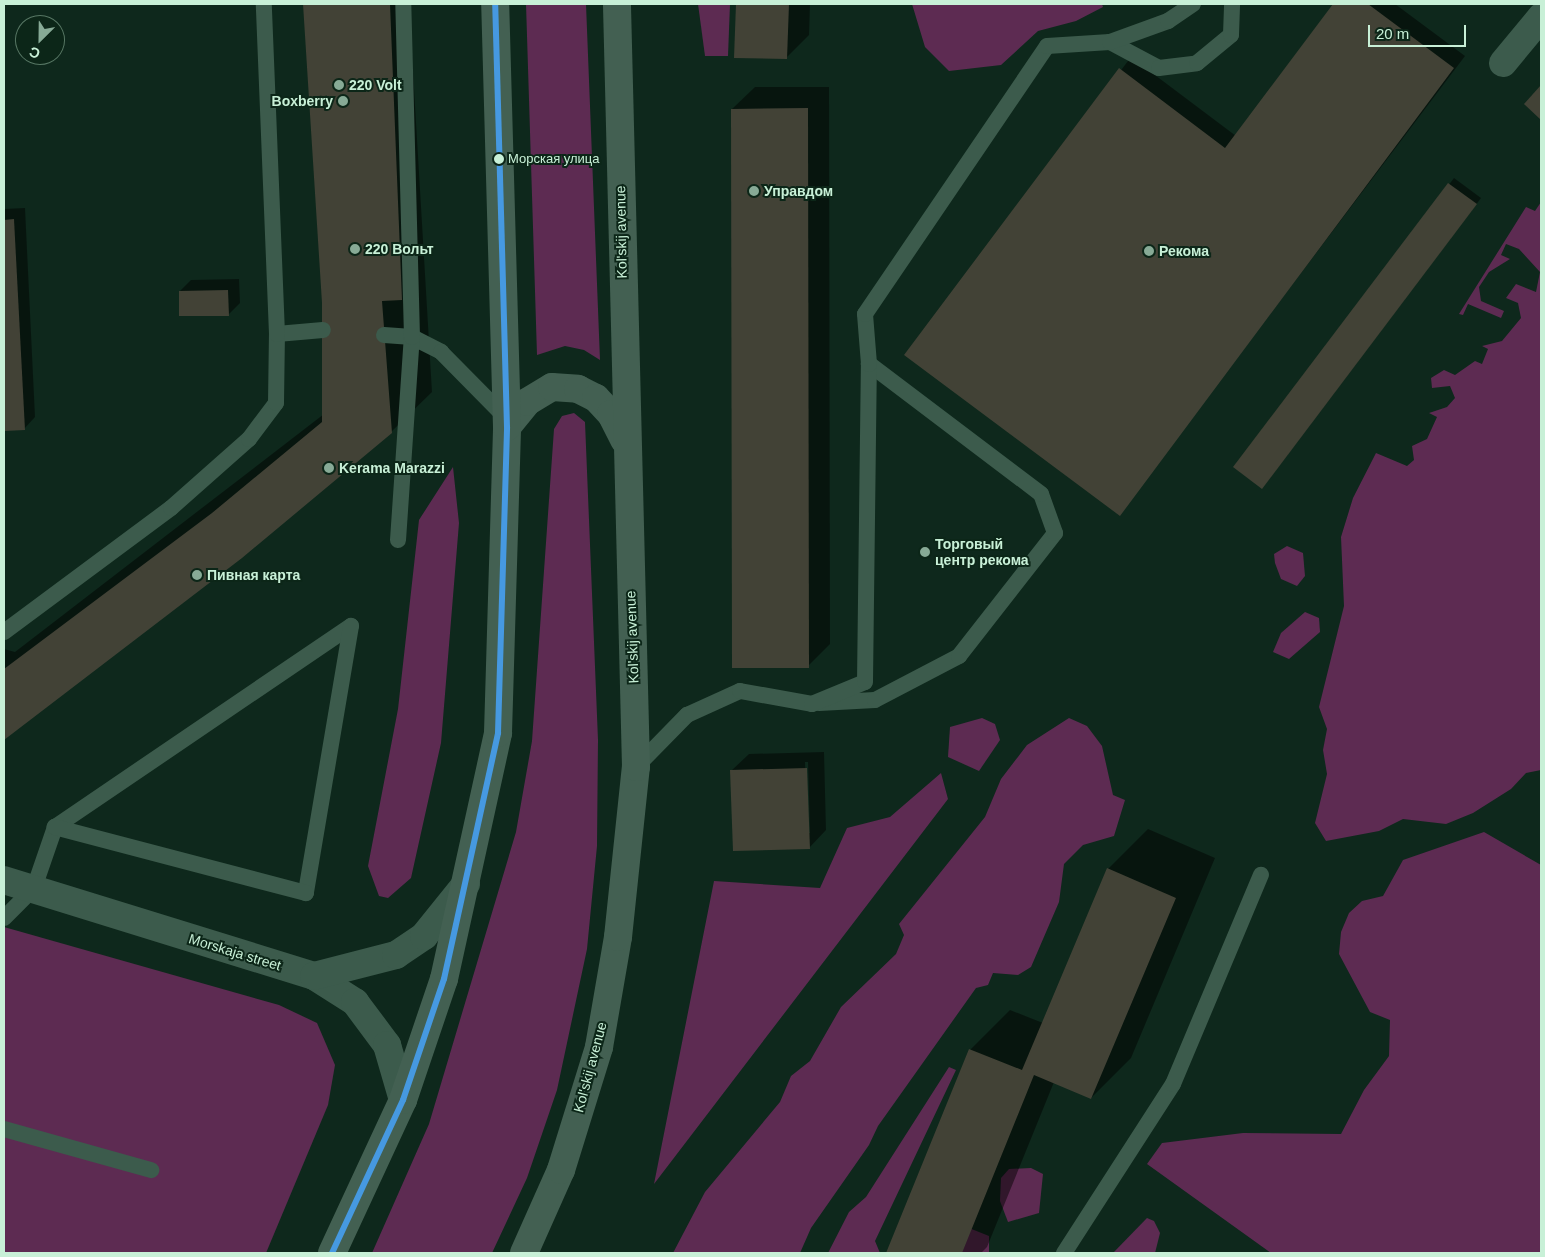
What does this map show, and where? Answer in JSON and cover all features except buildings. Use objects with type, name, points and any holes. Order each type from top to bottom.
[{"type":"main road","points":[[332,1253],[403,1100],[444,979],[467,883],[498,733],[506,422],[495,4]]},
{"type":"main road","name":"Kol'skij avenue","points":[[524,1253],[561,1170],[598,1047],[618,937],[636,767],[625,441],[616,4]]},
{"type":"main road","points":[[506,422],[527,402],[552,387],[578,388],[596,398],[611,414],[625,441]]},
{"type":"street","points":[[1503,64],[1541,17]]},
{"type":"street","name":"Morskaja street","points":[[4,880],[314,976],[355,1002],[387,1045],[403,1100]]},
{"type":"street","points":[[314,976],[396,955],[424,936],[467,883]]},
{"type":"lane","points":[[4,632],[171,508],[249,439],[276,403],[277,334],[264,4]]},
{"type":"lane","points":[[398,540],[412,337],[403,4]]},
{"type":"lane","points":[[812,704],[865,682],[869,364],[865,314],[1047,46],[1110,42],[1168,21],[1193,4]]},
{"type":"lane","points":[[1110,42],[1159,68],[1197,63],[1231,35],[1232,4]]},
{"type":"lane","points":[[277,334],[323,330]]},
{"type":"lane","points":[[384,335],[412,337],[441,352],[506,422]]},
{"type":"lane","points":[[636,767],[687,715],[740,691],[812,704],[875,700],[959,656],[1055,533],[1041,494],[869,364]]},
{"type":"lane","points":[[4,918],[34,888],[56,827],[351,626],[306,893],[56,827]]},
{"type":"lane","points":[[1064,1253],[1173,1084],[1261,875]]},
{"type":"lane","points":[[4,1128],[152,1170]]},
{"type":"shaded area","points":[[526,4],[586,4],[600,360],[584,350],[565,346],[537,355]]},
{"type":"shaded area","points":[[698,4],[730,4],[728,56],[705,56]]},
{"type":"shaded area","points":[[912,4],[1102,4],[1103,7],[1076,21],[1038,31],[1001,65],[949,71],[925,47]]},
{"type":"shaded area","points":[[1541,202],[1541,770],[1526,773],[1511,789],[1473,813],[1446,824],[1403,819],[1379,831],[1326,841],[1315,823],[1327,774],[1323,750],[1327,729],[1319,707],[1344,606],[1341,537],[1353,498],[1376,453],[1407,466],[1414,460],[1412,446],[1427,439],[1437,417],[1429,413],[1447,407],[1455,398],[1450,386],[1432,388],[1431,378],[1444,370],[1455,375],[1475,361],[1482,364],[1488,349],[1482,346],[1502,341],[1521,318],[1518,303],[1506,298],[1516,284],[1536,292],[1540,272],[1519,249],[1506,244],[1501,255],[1510,259],[1489,272],[1479,287],[1481,301],[1504,311],[1501,318],[1468,304],[1463,315],[1459,314],[1526,207],[1535,211]]},
{"type":"shaded area","points":[[574,413],[585,422],[598,740],[597,846],[587,949],[557,1090],[527,1178],[492,1253],[372,1253],[429,1124],[516,832],[532,741],[554,429],[562,416]]},
{"type":"shaded area","points":[[453,467],[459,523],[441,743],[411,878],[388,898],[379,896],[368,866],[398,709],[419,520]]},
{"type":"shaded area","points":[[1287,546],[1303,553],[1305,576],[1297,586],[1281,579],[1275,563],[1274,554]]},
{"type":"shaded area","points":[[1305,612],[1319,618],[1320,632],[1289,659],[1273,652],[1281,633]]},
{"type":"shaded area","points":[[982,718],[995,724],[1000,740],[979,771],[948,757],[950,727]]},
{"type":"shaded area","points":[[1069,718],[1087,726],[1102,746],[1113,795],[1125,800],[1114,836],[1083,845],[1064,864],[1059,902],[1031,967],[1018,975],[993,973],[988,985],[976,988],[878,1126],[869,1145],[811,1228],[800,1253],[673,1253],[705,1192],[780,1102],[791,1076],[810,1061],[841,1007],[896,954],[904,935],[899,924],[985,817],[1001,779],[1027,745]]},
{"type":"shaded area","points":[[941,773],[948,799],[654,1184],[714,881],[820,888],[847,828],[890,817]]},
{"type":"shaded area","points":[[1484,832],[1541,865],[1541,1253],[1271,1253],[1147,1164],[1162,1143],[1243,1133],[1341,1134],[1364,1090],[1389,1056],[1390,1020],[1370,1012],[1339,954],[1341,932],[1349,913],[1362,901],[1383,896],[1403,860]]},
{"type":"shaded area","points":[[4,927],[279,1005],[317,1023],[335,1065],[328,1105],[266,1253],[4,1253]]},
{"type":"shaded area","points":[[949,1067],[956,1070],[875,1241],[880,1253],[828,1253],[849,1212],[866,1197]]},
{"type":"shaded area","points":[[1031,1168],[1043,1174],[1039,1213],[1008,1222],[1000,1201],[1001,1178],[1009,1169]]},
{"type":"shaded area","points":[[1147,1218],[1154,1221],[1160,1233],[1155,1253],[1113,1253]]},
{"type":"shaded area","points":[[969,1228],[989,1236],[989,1253],[958,1253]]},
{"type":"transit line","points":[[332,1253],[403,1100],[444,979],[498,733],[507,427],[495,4]]},
{"type":"place","name":"220 Volt","points":[[339,85]]},
{"type":"place","name":"Boxberry","points":[[343,101]]},
{"type":"place","name":"Морская улица","points":[[499,159]]},
{"type":"place","name":"Управдом","points":[[754,191]]},
{"type":"place","name":"220 Вольт","points":[[355,249]]},
{"type":"place","name":"Рекома","points":[[1149,251]]},
{"type":"place","name":"Kerama Marazzi","points":[[329,468]]},
{"type":"place","name":"Торговый центр рекома","points":[[925,552]]},
{"type":"place","name":"Пивная карта","points":[[197,575]]}]
